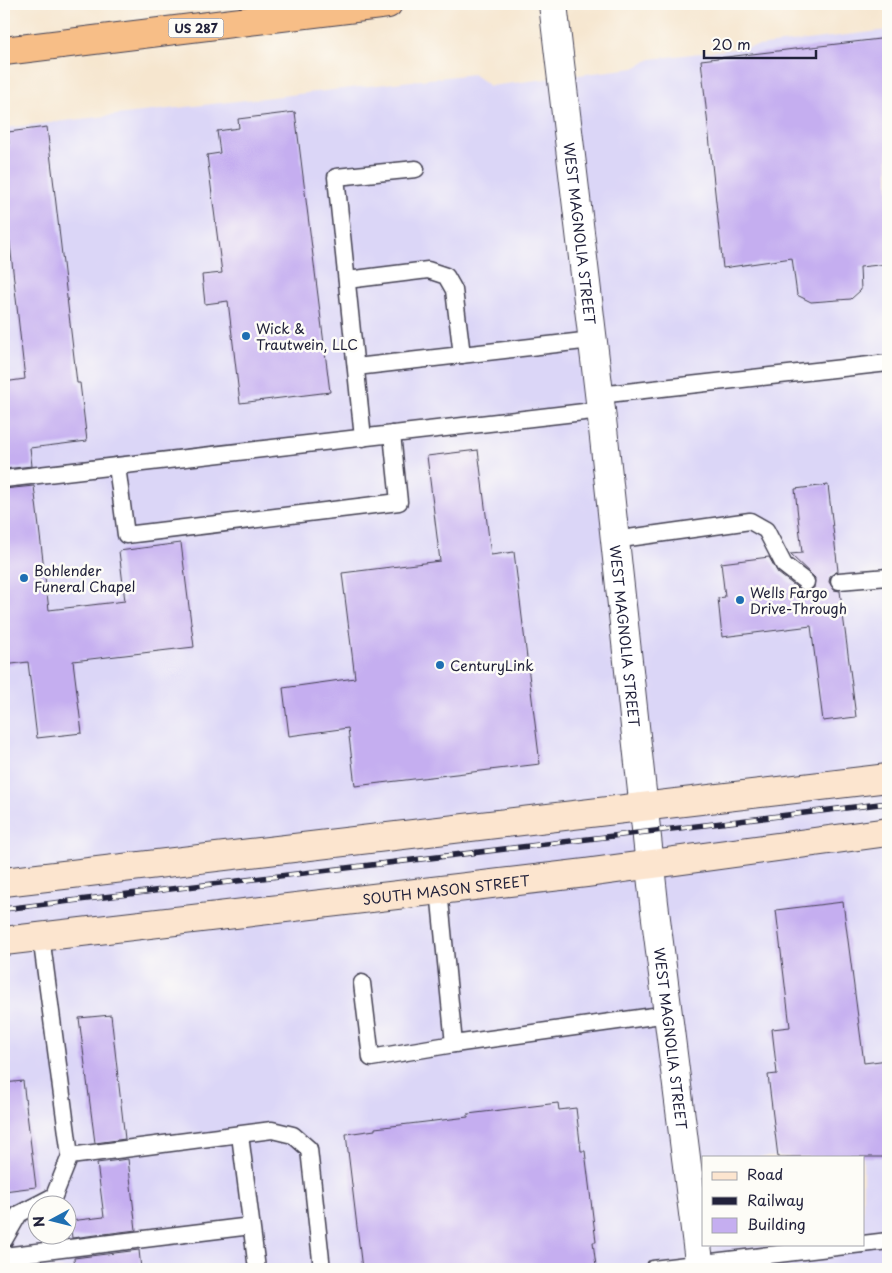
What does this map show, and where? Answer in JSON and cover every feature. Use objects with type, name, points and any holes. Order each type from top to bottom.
[{"type":"highway","name":"US 287","points":[[4,51],[388,4]]},
{"type":"street","name":"WEST MAGNOLIA STREET","points":[[553,4],[600,403],[650,866],[699,1266]]},
{"type":"street","points":[[4,882],[888,778]]},
{"type":"street","name":"SOUTH MASON STREET","points":[[4,940],[650,866],[888,832]]},
{"type":"lane","points":[[363,438],[336,177],[416,168]]},
{"type":"lane","points":[[347,280],[428,270],[446,276],[454,290],[462,354]]},
{"type":"lane","points":[[356,367],[592,340]]},
{"type":"lane","points":[[4,479],[363,438],[888,363]]},
{"type":"lane","points":[[117,466],[126,535],[145,533],[400,502],[392,434]]},
{"type":"lane","points":[[614,540],[750,522],[766,530],[784,566],[806,582]]},
{"type":"lane","points":[[839,581],[888,578]]},
{"type":"lane","points":[[439,890],[454,1044]]},
{"type":"lane","points":[[4,1240],[19,1214],[54,1196],[70,1156],[42,936]]},
{"type":"lane","points":[[362,983],[371,1058],[454,1044],[668,1014]]},
{"type":"lane","points":[[70,1156],[272,1130],[293,1135],[309,1149],[322,1269]]},
{"type":"lane","points":[[240,1135],[257,1269]]},
{"type":"lane","points":[[4,1256],[251,1226]]},
{"type":"lane","points":[[864,1244],[888,1241]]},
{"type":"lane","points":[[653,1269],[699,1266],[848,1246]]},
{"type":"shaded area","points":[[888,30],[888,1269],[4,1269],[4,128],[473,74],[490,86],[634,68],[651,59]]},
{"type":"building","points":[[888,38],[888,264],[860,267],[861,290],[851,299],[811,302],[797,295],[792,258],[723,268],[701,60]]},
{"type":"building","points":[[295,112],[330,392],[240,403],[228,301],[205,304],[202,275],[222,273],[207,155],[220,153],[217,131],[239,128],[238,119]]},
{"type":"building","points":[[47,127],[77,383],[80,383],[87,441],[30,448],[32,466],[4,469],[4,382],[25,379],[4,190],[4,146],[9,145],[8,132]]},
{"type":"building","name":"CenturyLink","points":[[478,450],[491,555],[514,552],[540,764],[355,786],[348,728],[289,736],[283,688],[355,678],[342,573],[440,561],[427,456]]},
{"type":"building","points":[[828,485],[838,571],[830,576],[829,582],[834,590],[840,591],[856,717],[823,721],[811,626],[722,637],[718,598],[725,597],[721,563],[769,557],[778,573],[800,590],[805,592],[814,588],[815,578],[790,554],[802,553],[795,489]]},
{"type":"building","points":[[34,486],[49,610],[125,601],[119,551],[181,543],[194,647],[73,661],[82,733],[37,738],[28,662],[4,665],[4,489]]},
{"type":"building","points":[[843,902],[864,1063],[888,1060],[888,1157],[778,1156],[768,1075],[777,1074],[772,1029],[790,1027],[776,910]]},
{"type":"building","points":[[111,1015],[125,1139],[95,1143],[79,1018]]},
{"type":"building","points":[[23,1081],[36,1187],[4,1191],[4,1083]]},
{"type":"building","points":[[558,1103],[559,1110],[576,1108],[581,1151],[585,1151],[596,1242],[593,1242],[596,1266],[570,1269],[362,1269],[346,1134],[375,1130],[375,1128],[468,1117],[468,1114]]},
{"type":"building","points":[[128,1159],[136,1230],[78,1237],[78,1220],[104,1217],[97,1163]]},
{"type":"building","points":[[139,1250],[141,1269],[75,1269],[74,1258]]},
{"type":"railway","points":[[4,909],[888,803]]},
{"type":"place","name":"Wick & Trautwein, LLC","points":[[246,336]]},
{"type":"place","name":"Bohlender Funeral Chapel","points":[[24,578]]},
{"type":"place","name":"Wells Fargo Drive-Through","points":[[740,600]]},
{"type":"place","name":"CenturyLink","points":[[440,665]]}]
